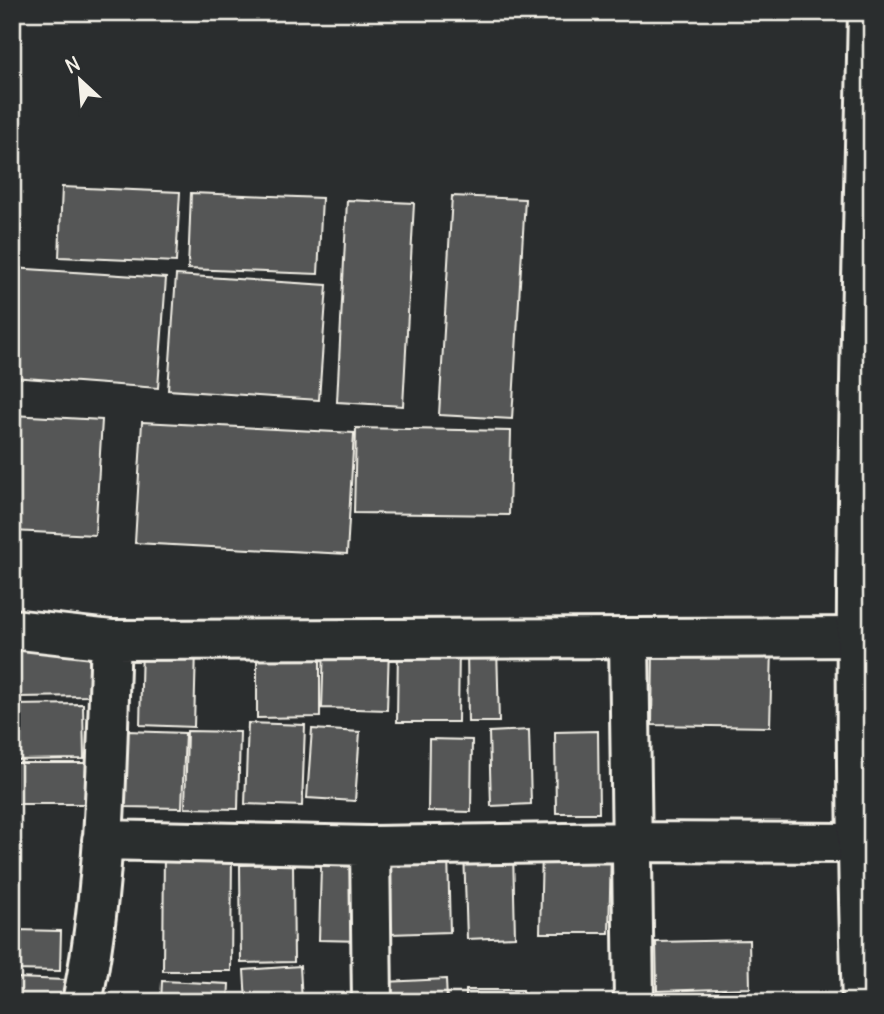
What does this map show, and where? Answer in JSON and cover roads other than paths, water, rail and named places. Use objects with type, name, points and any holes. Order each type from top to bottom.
[{"type":"street","points":[[862,1002],[856,843],[864,637],[868,12]]},
{"type":"street","points":[[12,629],[111,640],[864,637]]},
{"type":"street","points":[[629,638],[634,1002]]},
{"type":"street","points":[[82,1002],[102,840],[111,640]]},
{"type":"street","points":[[102,840],[370,846],[632,842],[856,843]]},
{"type":"street","points":[[370,846],[372,1002]]}]
